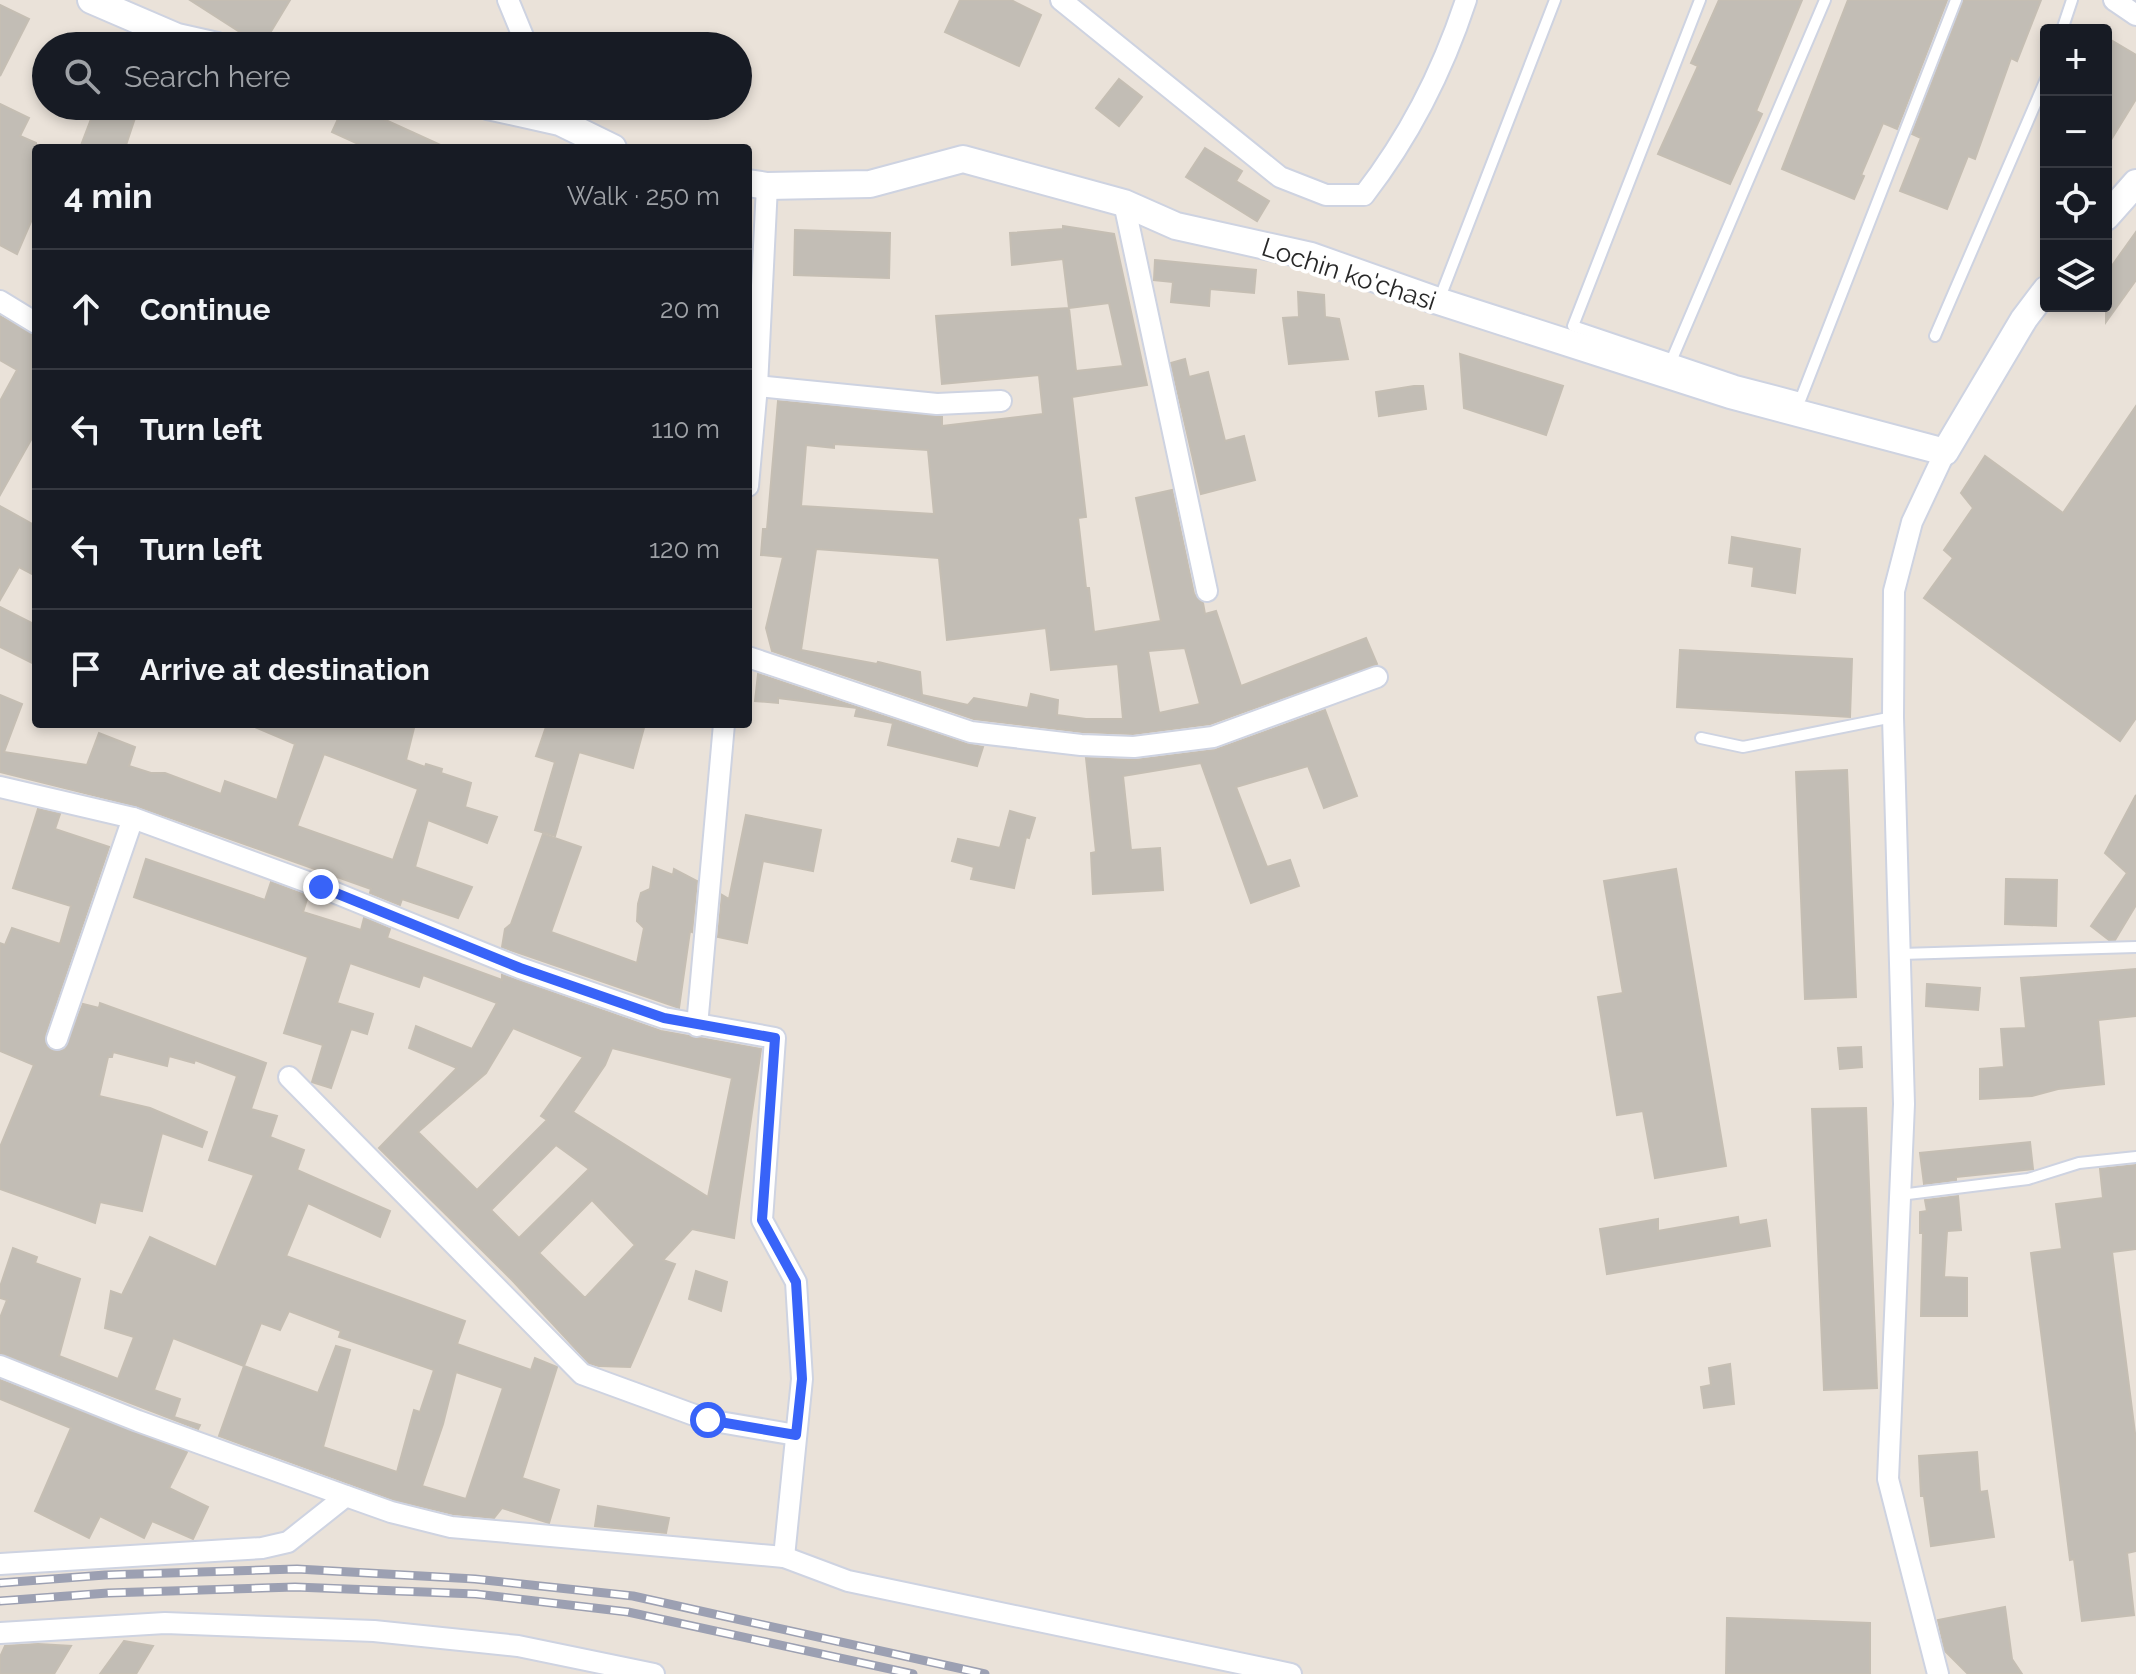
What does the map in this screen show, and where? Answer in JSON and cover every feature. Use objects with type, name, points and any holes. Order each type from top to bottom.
[{"type":"street","points":[[91,0],[165,32]]},
{"type":"street","points":[[508,0],[521,32]]},
{"type":"street","points":[[1061,0],[1280,177],[1326,195],[1364,195],[1386,167],[1412,122],[1452,43],[1466,0]]},
{"type":"street","points":[[2114,0],[2136,15]]},
{"type":"street","points":[[567,120],[606,144]]},
{"type":"street","name":"Lochin ko'chasi","points":[[757,184],[870,184],[963,159],[1124,203],[1176,226],[1311,256],[1438,301],[1730,395],[1945,452]]},
{"type":"street","points":[[2112,210],[2136,183]]},
{"type":"street","points":[[752,442],[757,386],[757,184]]},
{"type":"street","points":[[1124,203],[1207,591]]},
{"type":"street","points":[[1938,1674],[1888,1479],[1904,1104],[1893,717],[1894,591],[1912,522],[1945,452],[2024,319],[2040,298]]},
{"type":"street","points":[[0,301],[32,321]]},
{"type":"street","points":[[757,386],[937,404],[1001,401]]},
{"type":"street","points":[[752,658],[971,732],[1081,745],[1134,747],[1213,737],[1377,677]]},
{"type":"street","points":[[697,1026],[724,728]]},
{"type":"street","points":[[0,787],[133,818],[321,887],[520,968],[664,1018],[775,1038],[762,1220],[796,1282],[802,1379],[784,1557]]},
{"type":"street","points":[[57,1039],[133,818]]},
{"type":"street","points":[[289,1077],[582,1374],[708,1420],[796,1435]]},
{"type":"street","points":[[0,1366],[138,1421],[346,1496],[451,1527],[784,1557],[848,1581],[1291,1674]]},
{"type":"street","points":[[0,1564],[262,1548],[288,1542],[346,1496]]},
{"type":"street","points":[[0,1633],[165,1623],[374,1631],[518,1646],[654,1674]]},
{"type":"lane","points":[[1438,301],[1555,0]]},
{"type":"lane","points":[[1700,0],[1573,326],[1736,381],[1801,398],[1956,0]]},
{"type":"lane","points":[[1672,359],[1825,0]]},
{"type":"lane","points":[[2064,24],[2072,0]]},
{"type":"lane","points":[[1935,336],[2040,93]]},
{"type":"lane","points":[[1701,738],[1743,747],[1893,717]]},
{"type":"lane","points":[[1901,954],[2136,947]]},
{"type":"lane","points":[[1900,1195],[2028,1179],[2079,1163],[2136,1157]]},
{"type":"building","points":[[190,0],[290,0],[271,32],[240,32]]},
{"type":"building","points":[[960,0],[1011,0],[1041,15],[1019,66],[945,32]]},
{"type":"building","points":[[1719,0],[1802,0],[1756,111],[1762,114],[1730,184],[1658,154],[1698,66],[1691,63]]},
{"type":"building","points":[[1848,0],[1947,0],[1897,129],[1883,123],[1854,199],[1782,169]]},
{"type":"building","points":[[1964,0],[2041,0],[2017,61],[2011,58],[1975,159],[1968,156],[1947,209],[1900,191],[1921,138],[1912,134]]},
{"type":"building","points":[[0,5],[29,19],[0,76]]},
{"type":"building","points":[[2112,41],[2136,55],[2136,99],[2112,138]]},
{"type":"building","points":[[1119,79],[1142,97],[1119,126],[1096,108]]},
{"type":"building","points":[[0,104],[29,118],[20,136],[36,144],[32,144],[32,219],[17,254],[0,245]]},
{"type":"building","points":[[91,120],[134,120],[126,144],[82,144]]},
{"type":"building","points":[[338,120],[386,120],[438,144],[358,144],[332,132]]},
{"type":"building","points":[[1205,148],[1242,171],[1236,181],[1269,201],[1257,221],[1186,177]]},
{"type":"building","points":[[1063,226],[1114,234],[1147,385],[1072,397],[1086,517],[1078,518],[1094,632],[1161,621],[1136,498],[1172,490],[1194,594],[1203,603],[1205,614],[1216,611],[1241,686],[1366,638],[1377,664],[1210,724],[1133,734],[1082,732],[974,719],[772,651],[766,628],[783,557],[761,555],[763,529],[767,529],[778,401],[942,417],[942,426],[1043,414],[1039,375],[942,384],[936,316],[1069,308],[1063,259],[1012,265],[1010,233],[1063,229]],"holes":[[[1109,303],[1123,366],[1076,371],[1069,308]],[[834,444],[928,450],[934,514],[801,506],[806,445],[834,448]],[[816,549],[939,558],[947,640],[1046,628],[1051,670],[1118,664],[1123,719],[1057,715],[1058,700],[1031,694],[1028,708],[974,698],[968,705],[922,695],[920,672],[801,650]],[[1185,648],[1200,704],[1159,713],[1148,651]]]},
{"type":"building","points":[[795,230],[890,233],[889,278],[794,275]]},
{"type":"building","points":[[2136,232],[2136,280],[2106,322],[2106,312],[2112,312],[2112,266]]},
{"type":"building","points":[[1155,260],[1256,270],[1254,293],[1210,289],[1209,306],[1171,302],[1173,282],[1154,280]]},
{"type":"building","points":[[1298,292],[1324,295],[1325,317],[1339,319],[1348,359],[1289,364],[1283,318],[1299,317]]},
{"type":"building","points":[[0,316],[32,334],[32,438],[0,495],[0,401],[17,370],[0,360]]},
{"type":"building","points":[[1460,354],[1563,386],[1546,435],[1464,408]]},
{"type":"building","points":[[1185,359],[1189,377],[1208,372],[1225,441],[1244,436],[1255,480],[1201,494],[1171,363]]},
{"type":"building","points":[[1423,386],[1426,409],[1379,416],[1376,392]]},
{"type":"building","points":[[2136,406],[2136,718],[2120,741],[1924,598],[1953,558],[1944,550],[1973,508],[1961,493],[1985,456],[2063,513]]},
{"type":"building","points":[[0,506],[32,524],[32,574],[19,567],[0,600]]},
{"type":"building","points":[[1732,537],[1800,549],[1795,593],[1752,586],[1754,567],[1729,563]]},
{"type":"building","points":[[0,607],[32,623],[32,663],[0,647]]},
{"type":"building","points":[[1680,650],[1852,659],[1850,717],[1677,707]]},
{"type":"building","points":[[758,674],[983,747],[977,766],[888,745],[893,723],[855,716],[857,708],[778,698],[778,703],[755,701]]},
{"type":"building","points":[[0,695],[22,704],[4,752],[87,765],[99,733],[135,747],[129,766],[151,773],[165,773],[221,794],[225,781],[277,800],[295,744],[257,728],[414,728],[406,760],[442,769],[441,773],[471,783],[465,807],[497,817],[487,843],[428,820],[415,867],[472,887],[458,918],[402,899],[400,905],[370,893],[371,889],[137,806],[0,772]],"holes":[[[324,754],[418,789],[393,860],[297,826]]]},
{"type":"building","points":[[1325,710],[1357,796],[1324,808],[1308,766],[1236,787],[1267,867],[1290,860],[1299,886],[1251,903],[1201,763],[1123,776],[1131,850],[1160,848],[1163,890],[1093,894],[1091,853],[1096,852],[1086,758],[1135,760],[1215,750]]},
{"type":"building","points":[[546,728],[644,728],[633,768],[579,752],[555,836],[535,830],[555,762],[536,756]]},
{"type":"building","points":[[1847,770],[1856,997],[1805,999],[1796,772]]},
{"type":"building","points":[[2136,795],[2136,905],[2115,940],[2109,940],[2091,926],[2127,873],[2105,853]]},
{"type":"building","points":[[38,809],[60,814],[55,829],[109,847],[45,1035],[47,1047],[54,1051],[65,1049],[83,1004],[99,1008],[100,1003],[266,1063],[251,1109],[277,1116],[270,1137],[304,1150],[297,1170],[390,1211],[380,1237],[308,1203],[286,1256],[465,1321],[457,1344],[531,1370],[535,1358],[557,1367],[522,1478],[559,1490],[549,1523],[502,1508],[494,1518],[453,1514],[395,1500],[219,1436],[244,1366],[173,1338],[154,1390],[180,1399],[174,1417],[200,1425],[198,1429],[0,1353],[0,1318],[7,1300],[0,1298],[0,1287],[13,1248],[37,1257],[35,1263],[80,1279],[59,1356],[118,1379],[134,1337],[105,1328],[111,1291],[122,1295],[150,1237],[216,1267],[254,1175],[209,1160],[237,1076],[195,1060],[194,1063],[169,1056],[167,1066],[113,1052],[112,1057],[108,1057],[99,1096],[150,1108],[207,1132],[202,1147],[162,1133],[142,1211],[100,1202],[95,1223],[0,1189],[0,1147],[34,1065],[0,1051],[0,943],[5,945],[12,928],[60,944],[71,906],[13,888]],"holes":[[[289,1311],[341,1331],[339,1337],[434,1370],[420,1412],[414,1410],[397,1472],[323,1447],[350,1350],[336,1346],[318,1393],[244,1366],[261,1323],[280,1330]],[[456,1372],[503,1388],[466,1499],[422,1486],[443,1424]]]},
{"type":"building","points":[[1010,811],[1035,818],[1029,838],[1026,837],[1014,888],[971,879],[974,867],[952,861],[958,839],[1000,848]]},
{"type":"building","points":[[746,815],[821,830],[813,871],[763,861],[747,943],[718,937],[722,895],[729,899]]},
{"type":"building","points":[[543,834],[581,847],[551,932],[637,963],[644,928],[637,921],[638,904],[641,893],[650,889],[653,867],[673,875],[674,869],[697,881],[679,1008],[502,947],[505,929],[511,924]]},
{"type":"building","points":[[146,859],[265,900],[271,882],[308,896],[303,912],[361,930],[364,918],[390,929],[387,938],[502,980],[502,975],[661,1031],[761,1049],[734,1238],[692,1229],[663,1260],[675,1264],[630,1367],[589,1363],[512,1280],[379,1148],[457,1068],[409,1048],[416,1026],[472,1049],[497,1003],[423,975],[419,987],[350,963],[337,1003],[373,1014],[367,1034],[351,1029],[331,1088],[312,1082],[323,1045],[284,1033],[308,957],[134,897]],"holes":[[[513,1028],[583,1057],[541,1116],[547,1120],[477,1190],[418,1132],[486,1073]],[[612,1048],[732,1078],[708,1197],[573,1112],[605,1065]],[[556,1145],[589,1169],[519,1238],[491,1210]],[[592,1200],[635,1245],[585,1298],[539,1253]]]},
{"type":"building","points":[[1676,869],[1726,1166],[1655,1178],[1643,1111],[1617,1115],[1598,997],[1623,993],[1604,881]]},
{"type":"building","points":[[2006,879],[2057,880],[2056,926],[2005,924]]},
{"type":"building","points":[[2136,969],[2136,1016],[2098,1020],[2104,1084],[2058,1089],[2032,1096],[1980,1099],[1980,1069],[2004,1067],[2001,1029],[2026,1028],[2021,978]]},
{"type":"building","points":[[1927,984],[1980,988],[1978,1010],[1926,1006]]},
{"type":"building","points":[[1861,1047],[1862,1067],[1840,1069],[1838,1048]]},
{"type":"building","points":[[1866,1108],[1877,1388],[1824,1390],[1812,1109]]},
{"type":"building","points":[[2030,1142],[2033,1169],[1956,1177],[1956,1180],[1924,1184],[1920,1153]]},
{"type":"building","points":[[2136,1165],[2136,1249],[2112,1252],[2136,1441],[2136,1551],[2127,1553],[2134,1615],[2082,1621],[2074,1559],[2070,1560],[2031,1253],[2062,1249],[2056,1204],[2103,1198],[2100,1169]]},
{"type":"building","points":[[1958,1196],[1961,1230],[1947,1231],[1944,1277],[1967,1278],[1967,1316],[1921,1316],[1923,1233],[1920,1233],[1920,1212],[1927,1211],[1925,1200]]},
{"type":"building","points":[[1738,1217],[1739,1225],[1766,1220],[1770,1246],[1607,1274],[1600,1229],[1658,1219],[1658,1231]]},
{"type":"building","points":[[696,1271],[727,1282],[721,1311],[689,1299]]},
{"type":"building","points":[[1730,1364],[1734,1404],[1704,1408],[1701,1387],[1711,1385],[1709,1368]]},
{"type":"building","points":[[0,1380],[187,1452],[169,1488],[208,1507],[193,1539],[152,1521],[144,1538],[100,1516],[89,1538],[35,1511],[71,1428],[0,1399]]},
{"type":"building","points":[[1977,1452],[1980,1492],[1987,1491],[1994,1537],[1931,1546],[1924,1496],[1921,1496],[1919,1456]]},
{"type":"building","points":[[598,1506],[669,1518],[666,1533],[595,1526]]},
{"type":"building","points":[[2005,1607],[2012,1659],[2022,1674],[1968,1674],[1945,1651],[1938,1620]]},
{"type":"building","points":[[1727,1618],[1870,1623],[1870,1674],[1726,1674]]},
{"type":"building","points":[[124,1641],[153,1646],[136,1674],[100,1674]]},
{"type":"building","points":[[5,1646],[71,1646],[54,1674],[0,1674],[0,1657]]},
{"type":"railway","points":[[0,1583],[105,1575],[297,1569],[475,1579],[633,1596],[985,1674]]},
{"type":"railway","points":[[0,1601],[108,1593],[295,1587],[476,1594],[628,1612],[913,1674]]},
{"type":"route","points":[[321,887],[520,968],[664,1018],[775,1038],[762,1220],[796,1282],[802,1379],[796,1435],[708,1420]]}]
